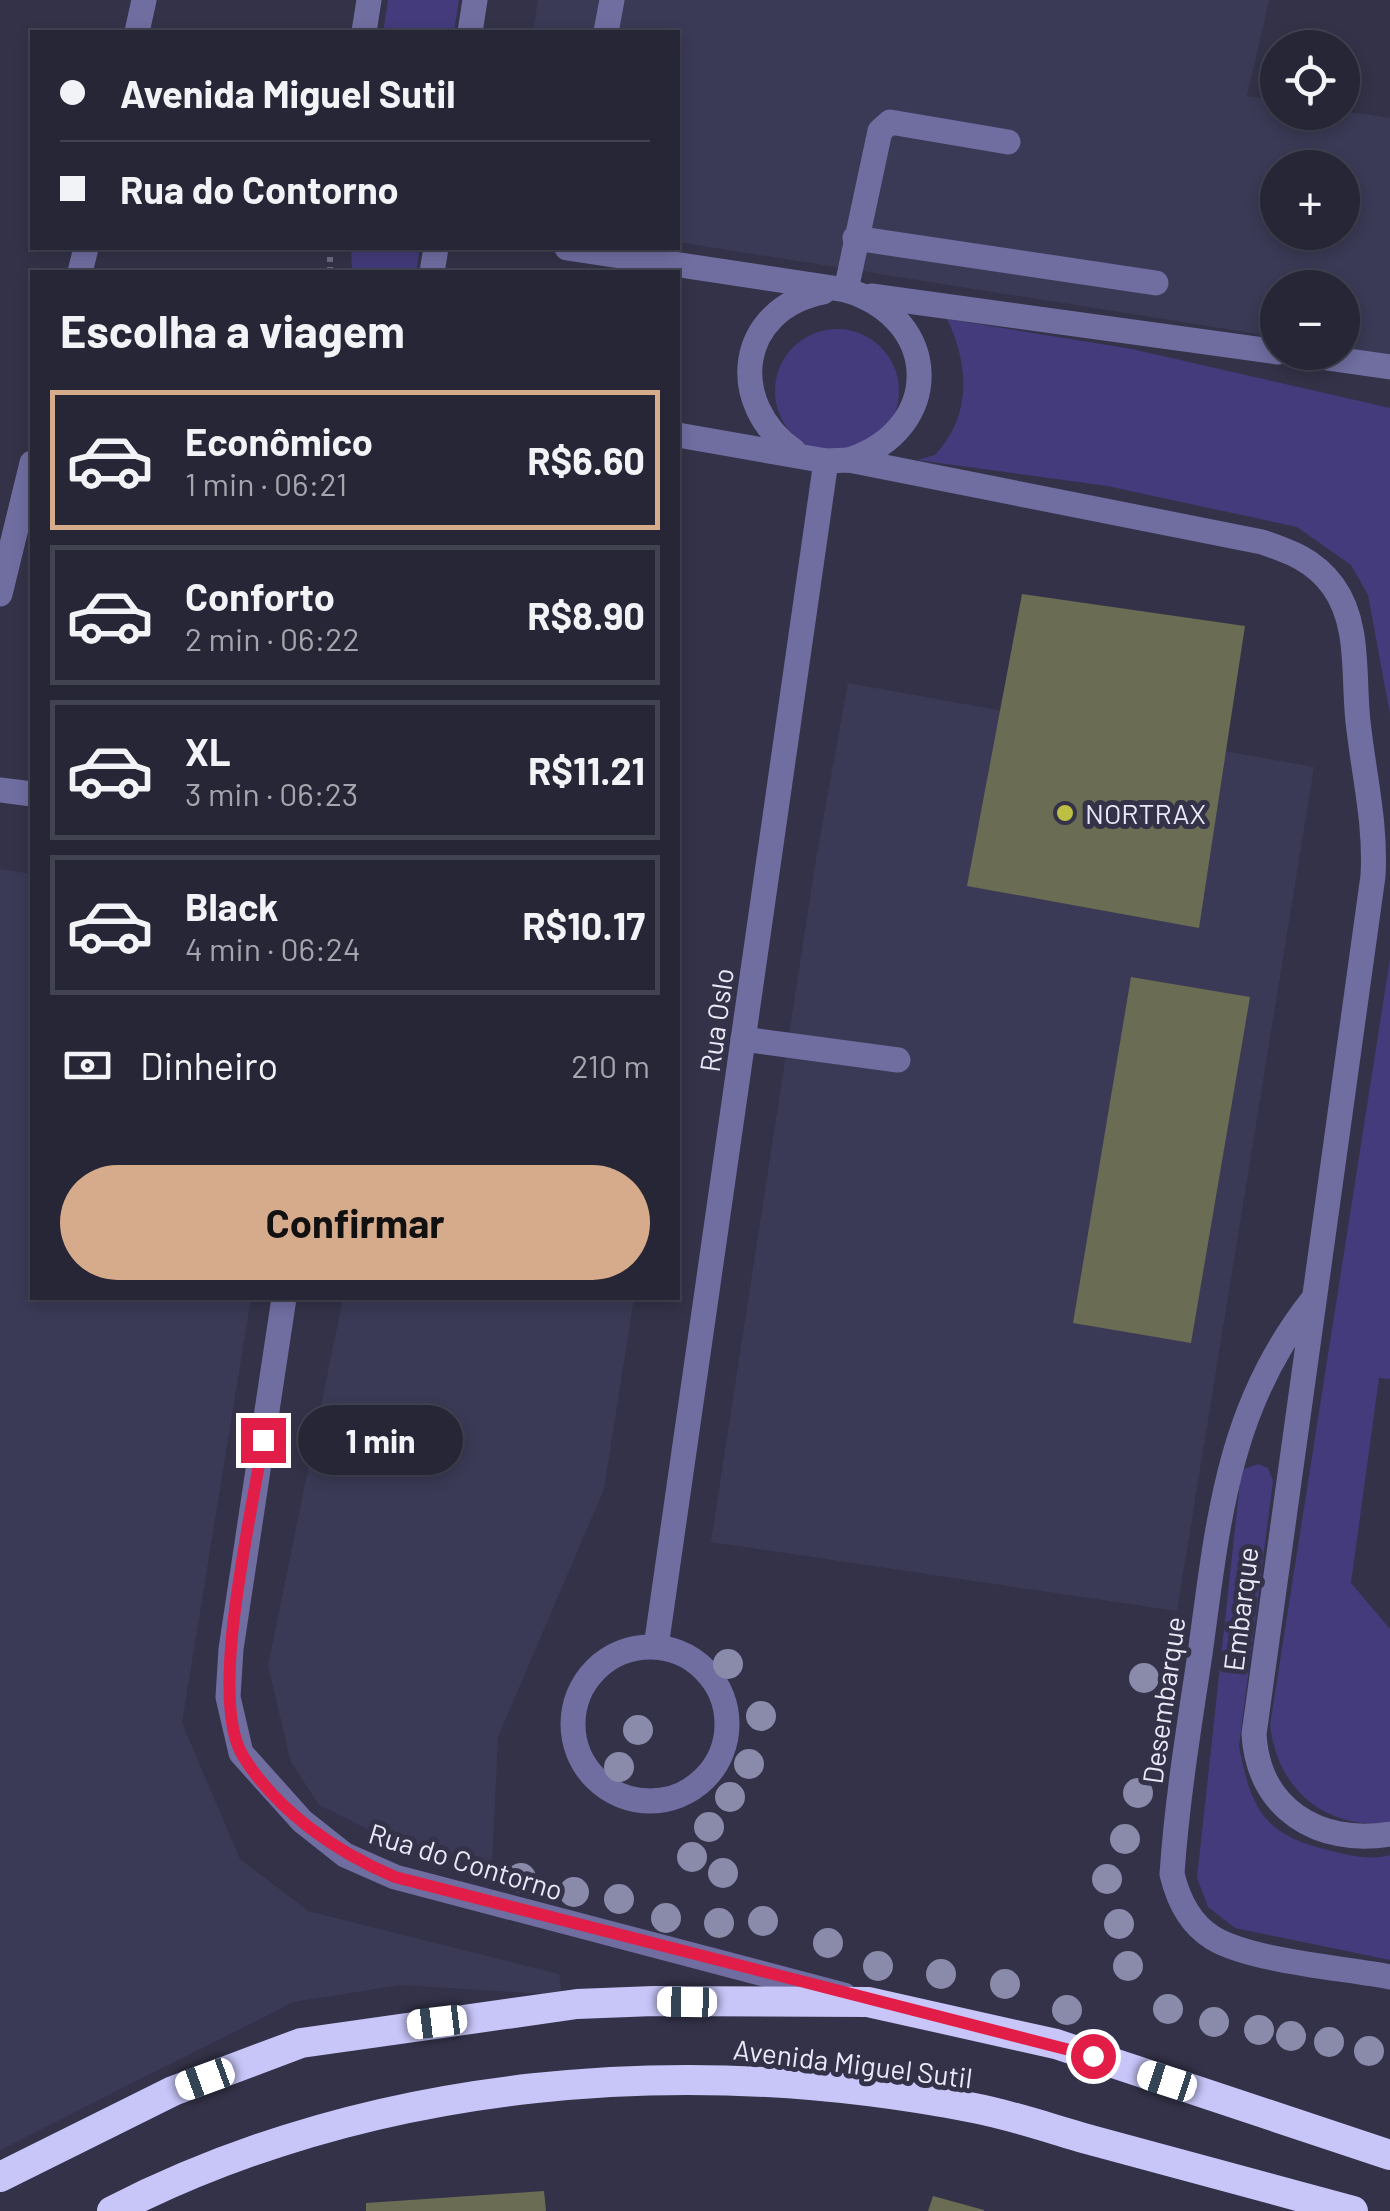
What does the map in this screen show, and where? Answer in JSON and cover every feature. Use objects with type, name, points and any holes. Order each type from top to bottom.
[{"type":"highway","name":"Avenida Miguel Sutil","points":[[0,2176],[172,2091],[301,2043],[578,2004],[868,2002],[1056,2044],[1390,2155]]},
{"type":"highway","name":"Avenida Miguel Sutil","points":[[112,2211],[179,2177],[392,2108],[572,2085],[738,2078],[974,2108],[1353,2211]]},
{"type":"street","points":[[136,30],[144,0]]},
{"type":"street","points":[[364,30],[370,0]]},
{"type":"street","points":[[470,30],[475,0]]},
{"type":"street","points":[[606,30],[612,0]]},
{"type":"street","points":[[846,291],[880,131],[890,122],[1008,142]]},
{"type":"street","points":[[855,238],[1156,283]]},
{"type":"street","points":[[581,250],[1260,349]]},
{"type":"street","points":[[680,434],[837,461],[890,441],[905,424],[919,381],[911,337],[881,304],[846,291],[804,296],[779,310],[760,332],[750,359],[749,388],[757,415],[775,438],[798,454]]},
{"type":"street","points":[[1360,363],[1390,367]]},
{"type":"street","name":"Rua Oslo","points":[[656,1647],[744,1039],[837,461]]},
{"type":"street","name":"Embarque","points":[[837,461],[1262,542],[1304,556],[1334,587],[1351,624],[1358,729],[1376,830],[1374,876],[1256,1715],[1256,1759],[1264,1782],[1296,1819],[1340,1832],[1390,1834]]},
{"type":"street","points":[[0,594],[30,471]]},
{"type":"street","points":[[0,790],[30,794]]},
{"type":"street","points":[[744,1039],[898,1060]]},
{"type":"street","name":"Desembarque","points":[[1314,1298],[1277,1344],[1258,1384],[1223,1490],[1172,1874],[1177,1897],[1211,1937],[1237,1948],[1390,1977]]},
{"type":"street","name":"Rua do Contorno","points":[[284,1300],[231,1649],[228,1697],[241,1754],[302,1821],[345,1856],[395,1877],[868,2002]]},
{"type":"street","points":[[656,1647],[682,1654],[703,1668],[720,1689],[726,1714],[726,1740],[716,1765],[698,1785],[674,1797],[649,1802],[623,1797],[585,1767],[576,1745],[573,1721],[578,1697],[590,1676],[608,1660],[630,1650],[656,1647]]},
{"type":"shaded area","points":[[388,0],[459,0],[454,30],[383,30]]},
{"type":"shaded area","points":[[538,0],[1269,0],[1247,96],[1260,98],[1260,130],[1360,130],[1360,114],[1390,118],[1390,356],[1360,351],[1360,270],[1260,270],[1260,334],[680,242],[680,30],[533,30]]},
{"type":"shaded area","points":[[351,250],[420,250],[416,270],[352,270]]},
{"type":"shaded area","points":[[947,319],[1132,349],[1390,408],[1390,714],[1368,595],[1351,565],[1297,527],[1107,486],[917,460],[935,455],[956,424],[961,407],[963,372]]},
{"type":"shaded area","points":[[837,329],[861,334],[881,347],[894,367],[899,391],[894,415],[881,435],[861,448],[837,453],[813,448],[793,435],[780,415],[775,391],[780,367],[793,347],[813,334]]},
{"type":"shaded area","points":[[848,683],[1314,767],[1177,1611],[711,1542],[816,859]]},
{"type":"shaded area","points":[[0,869],[30,874],[30,1300],[251,1300],[182,1723],[240,1859],[308,1911],[559,1974],[562,1995],[401,1985],[293,2002],[0,2150]]},
{"type":"shaded area","points":[[1390,959],[1390,1379],[1379,1378],[1351,1583],[1390,1629],[1390,1823],[1366,1823],[1325,1812],[1294,1786],[1274,1748],[1270,1725]]},
{"type":"shaded area","points":[[343,1300],[634,1300],[604,1489],[498,1737],[492,1866],[377,1834],[319,1805],[291,1762],[268,1666]]},
{"type":"shaded area","points":[[1258,1464],[1268,1468],[1273,1481],[1239,1746],[1244,1768],[1264,1816],[1288,1836],[1351,1855],[1390,1855],[1390,1960],[1235,1928],[1208,1907],[1197,1878],[1240,1482],[1244,1469]]},
{"type":"building","points":[[1022,594],[1245,626],[1199,928],[967,886]]},
{"type":"building","points":[[1131,977],[1250,997],[1191,1343],[1073,1323]]},
{"type":"building","points":[[544,2191],[546,2211],[366,2211],[366,2203]]},
{"type":"building","points":[[933,2196],[984,2210],[984,2211],[928,2211]]},
{"type":"place","name":"NORTRAX","points":[[1065,813]]},
{"type":"route","points":[[263,1440],[231,1649],[228,1697],[241,1754],[302,1821],[345,1856],[395,1877],[868,2002],[1056,2044],[1093,2056]]}]
